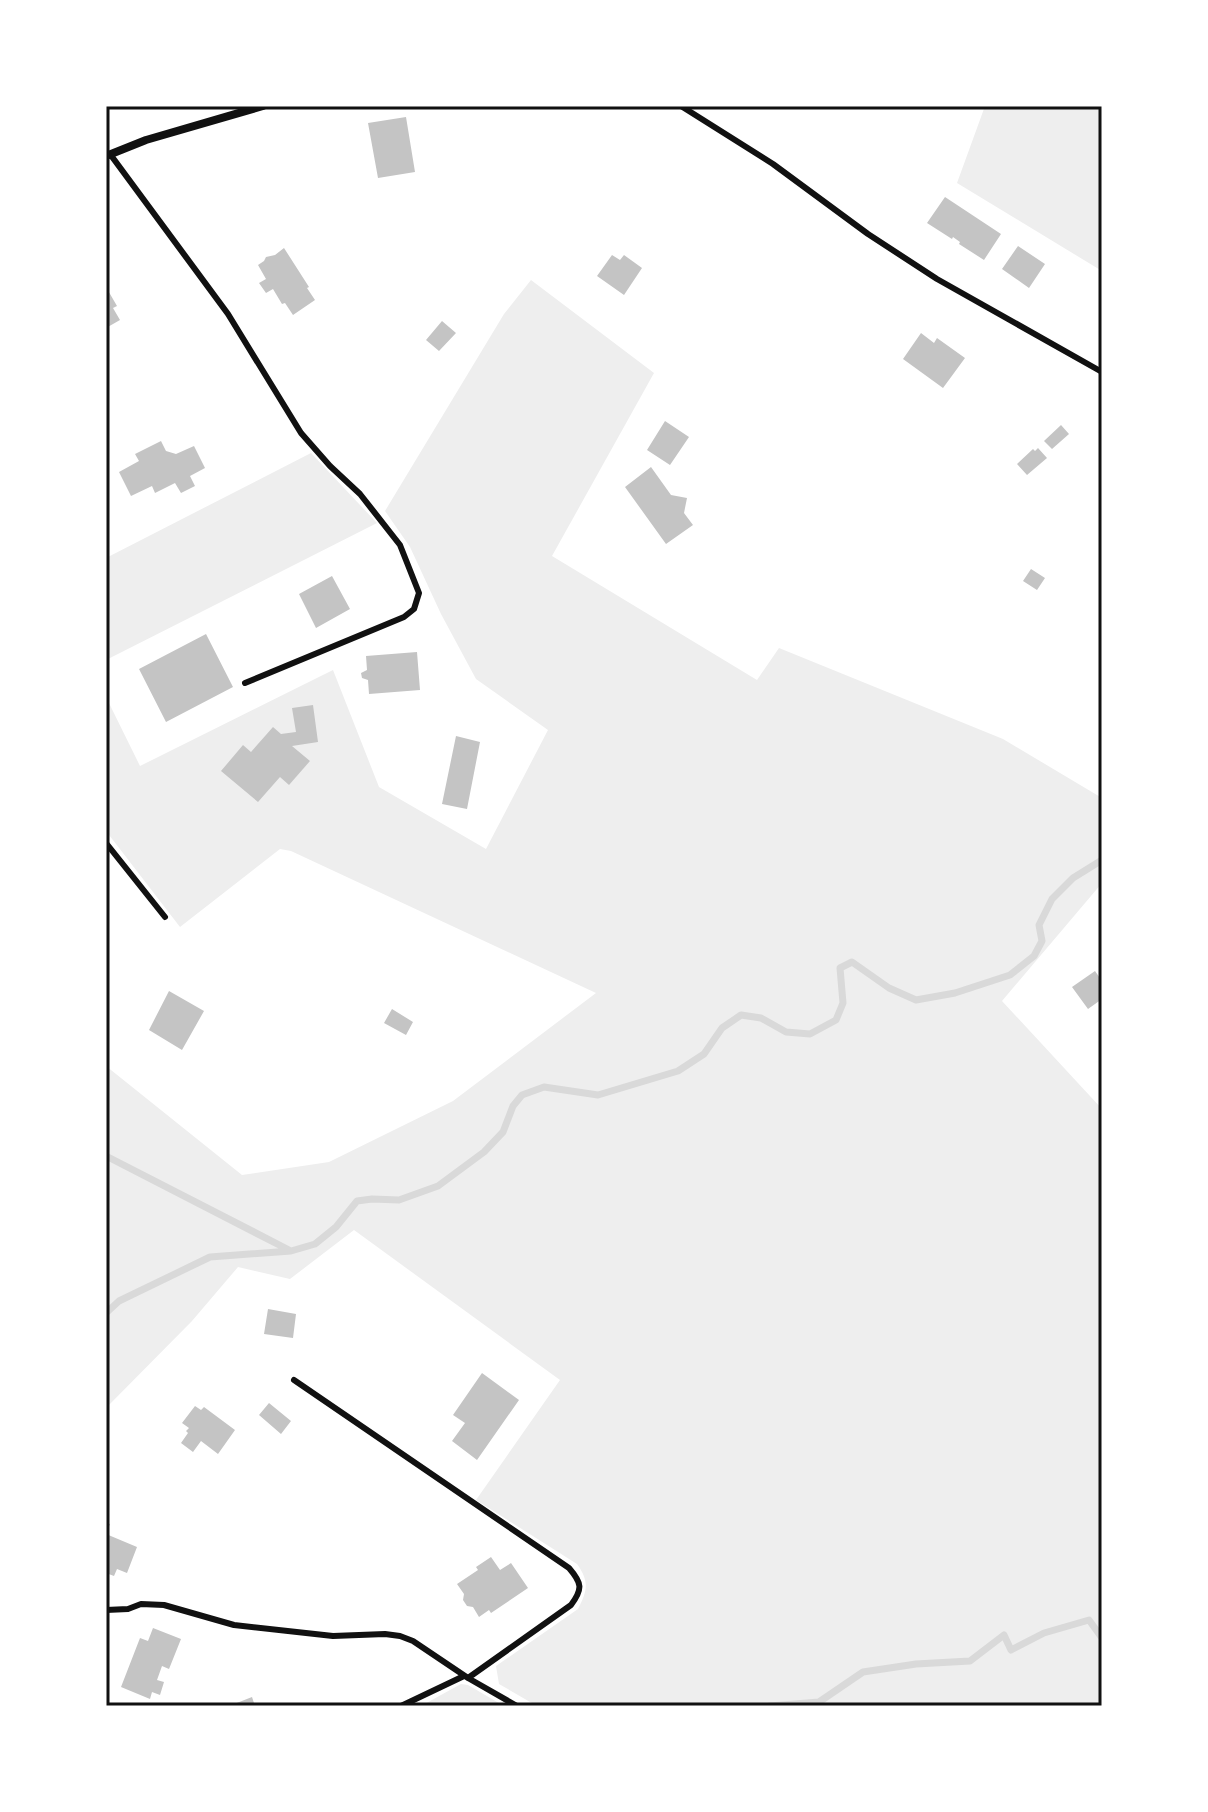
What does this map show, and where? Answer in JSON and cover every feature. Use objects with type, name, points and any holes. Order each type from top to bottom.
[{"type":"street","points":[[108,155],[146,140],[263,106]]},
{"type":"lane","points":[[681,106],[773,164],[868,234],[937,279],[1102,372]]},
{"type":"lane","points":[[108,155],[228,314],[301,433],[360,494],[400,545],[419,593],[414,609],[404,617],[245,683]]},
{"type":"lane","points":[[106,843],[165,917]]},
{"type":"lane","points":[[294,1380],[569,1568],[579,1580],[579,1594],[571,1605],[466,1677],[401,1706]]},
{"type":"lane","points":[[106,1610],[128,1609],[141,1604],[164,1605],[234,1625],[333,1636],[400,1636],[517,1706]]},
{"type":"shaded area","points":[[985,106],[1102,106],[1102,271],[957,183]]},
{"type":"shaded area","points":[[531,280],[654,373],[552,556],[757,680],[779,648],[1003,739],[1102,798],[1102,883],[1002,1001],[1102,1109],[1102,1706],[537,1706],[499,1684],[496,1666],[578,1609],[584,1596],[584,1576],[577,1564],[476,1500],[560,1380],[354,1230],[290,1279],[238,1267],[192,1321],[106,1408],[106,1066],[242,1175],[329,1162],[453,1101],[596,993],[291,851],[280,849],[180,927],[106,831],[106,697],[140,766],[333,670],[379,787],[486,849],[548,730],[476,679],[410,547],[385,511],[504,314]]},
{"type":"shaded area","points":[[311,453],[377,523],[106,660],[106,558]]},
{"type":"shaded area","points":[[461,1684],[468,1685],[504,1706],[421,1706]]},
{"type":"building","points":[[406,117],[415,172],[378,178],[368,123]]},
{"type":"building","points":[[945,197],[1001,234],[984,260],[953,237],[927,223]]},
{"type":"building","points":[[1018,246],[1045,264],[1029,288],[1002,269]]},
{"type":"building","points":[[284,248],[315,300],[293,315],[273,289],[266,293],[259,283],[266,279],[258,265]]},
{"type":"building","points":[[612,255],[620,260],[624,255],[642,268],[624,295],[597,276]]},
{"type":"building","points":[[106,287],[117,306],[113,308],[120,320],[106,328]]},
{"type":"building","points":[[442,321],[456,333],[439,351],[426,340]]},
{"type":"building","points":[[921,333],[934,343],[937,338],[965,358],[943,388],[903,359]]},
{"type":"building","points":[[665,421],[689,437],[670,465],[647,450]]},
{"type":"building","points":[[1061,425],[1069,434],[1052,449],[1044,441]]},
{"type":"building","points":[[161,441],[166,451],[176,454],[194,446],[205,468],[190,476],[195,486],[181,493],[175,483],[155,493],[152,486],[131,496],[119,472],[139,461],[135,454]]},
{"type":"building","points":[[1038,448],[1047,458],[1027,475],[1017,464]]},
{"type":"building","points":[[651,467],[671,495],[687,498],[684,513],[693,525],[666,544],[625,487]]},
{"type":"building","points":[[1031,569],[1045,578],[1037,590],[1023,581]]},
{"type":"building","points":[[332,576],[350,609],[316,628],[299,594]]},
{"type":"building","points":[[206,634],[233,687],[166,722],[139,669]]},
{"type":"building","points":[[417,652],[420,690],[369,694],[368,680],[362,678],[361,673],[367,670],[366,656]]},
{"type":"building","points":[[313,705],[318,742],[292,746],[310,761],[289,785],[280,777],[258,802],[221,771],[243,745],[251,752],[273,727],[281,734],[296,732],[292,708]]},
{"type":"building","points":[[456,736],[480,742],[467,809],[442,804]]},
{"type":"building","points":[[1095,971],[1102,981],[1102,999],[1088,1009],[1072,987]]},
{"type":"building","points":[[169,991],[204,1011],[182,1050],[149,1030]]},
{"type":"building","points":[[392,1009],[413,1022],[406,1035],[384,1023]]},
{"type":"building","points":[[268,1309],[296,1314],[293,1338],[264,1334]]},
{"type":"building","points":[[482,1373],[519,1400],[477,1460],[452,1441],[465,1423],[453,1415]]},
{"type":"building","points":[[269,1403],[291,1421],[281,1434],[259,1415]]},
{"type":"building","points":[[195,1406],[201,1410],[204,1407],[235,1430],[218,1454],[201,1441],[193,1452],[181,1443],[189,1428],[182,1423]]},
{"type":"building","points":[[106,1534],[137,1547],[127,1573],[117,1569],[114,1576],[106,1573]]},
{"type":"building","points":[[491,1557],[500,1570],[511,1563],[528,1588],[491,1613],[489,1610],[479,1617],[473,1607],[467,1606],[463,1600],[464,1594],[457,1584]]},
{"type":"building","points":[[153,1628],[181,1639],[169,1669],[162,1666],[157,1680],[164,1682],[160,1695],[152,1692],[150,1699],[121,1687],[140,1638],[148,1641]]},
{"type":"building","points":[[252,1697],[255,1706],[229,1706]]},
{"type":"waterway","points":[[106,1313],[119,1301],[210,1257],[291,1251],[315,1244],[336,1227],[357,1201],[399,1200],[438,1186],[484,1152],[503,1132],[513,1106],[522,1095],[544,1087],[598,1095],[678,1071],[704,1054],[722,1028],[741,1015],[761,1018],[786,1032],[810,1034],[836,1020],[843,1003],[840,968],[852,962],[889,988],[916,1000],[955,993],[1010,975],[1034,956],[1042,941],[1039,925],[1052,899],[1073,878],[1102,860]]},
{"type":"waterway","points":[[106,1156],[289,1250]]},
{"type":"waterway","points":[[770,1706],[819,1702],[863,1672],[916,1664],[970,1661],[1004,1635],[1011,1650],[1044,1633],[1089,1620],[1102,1638]]}]
